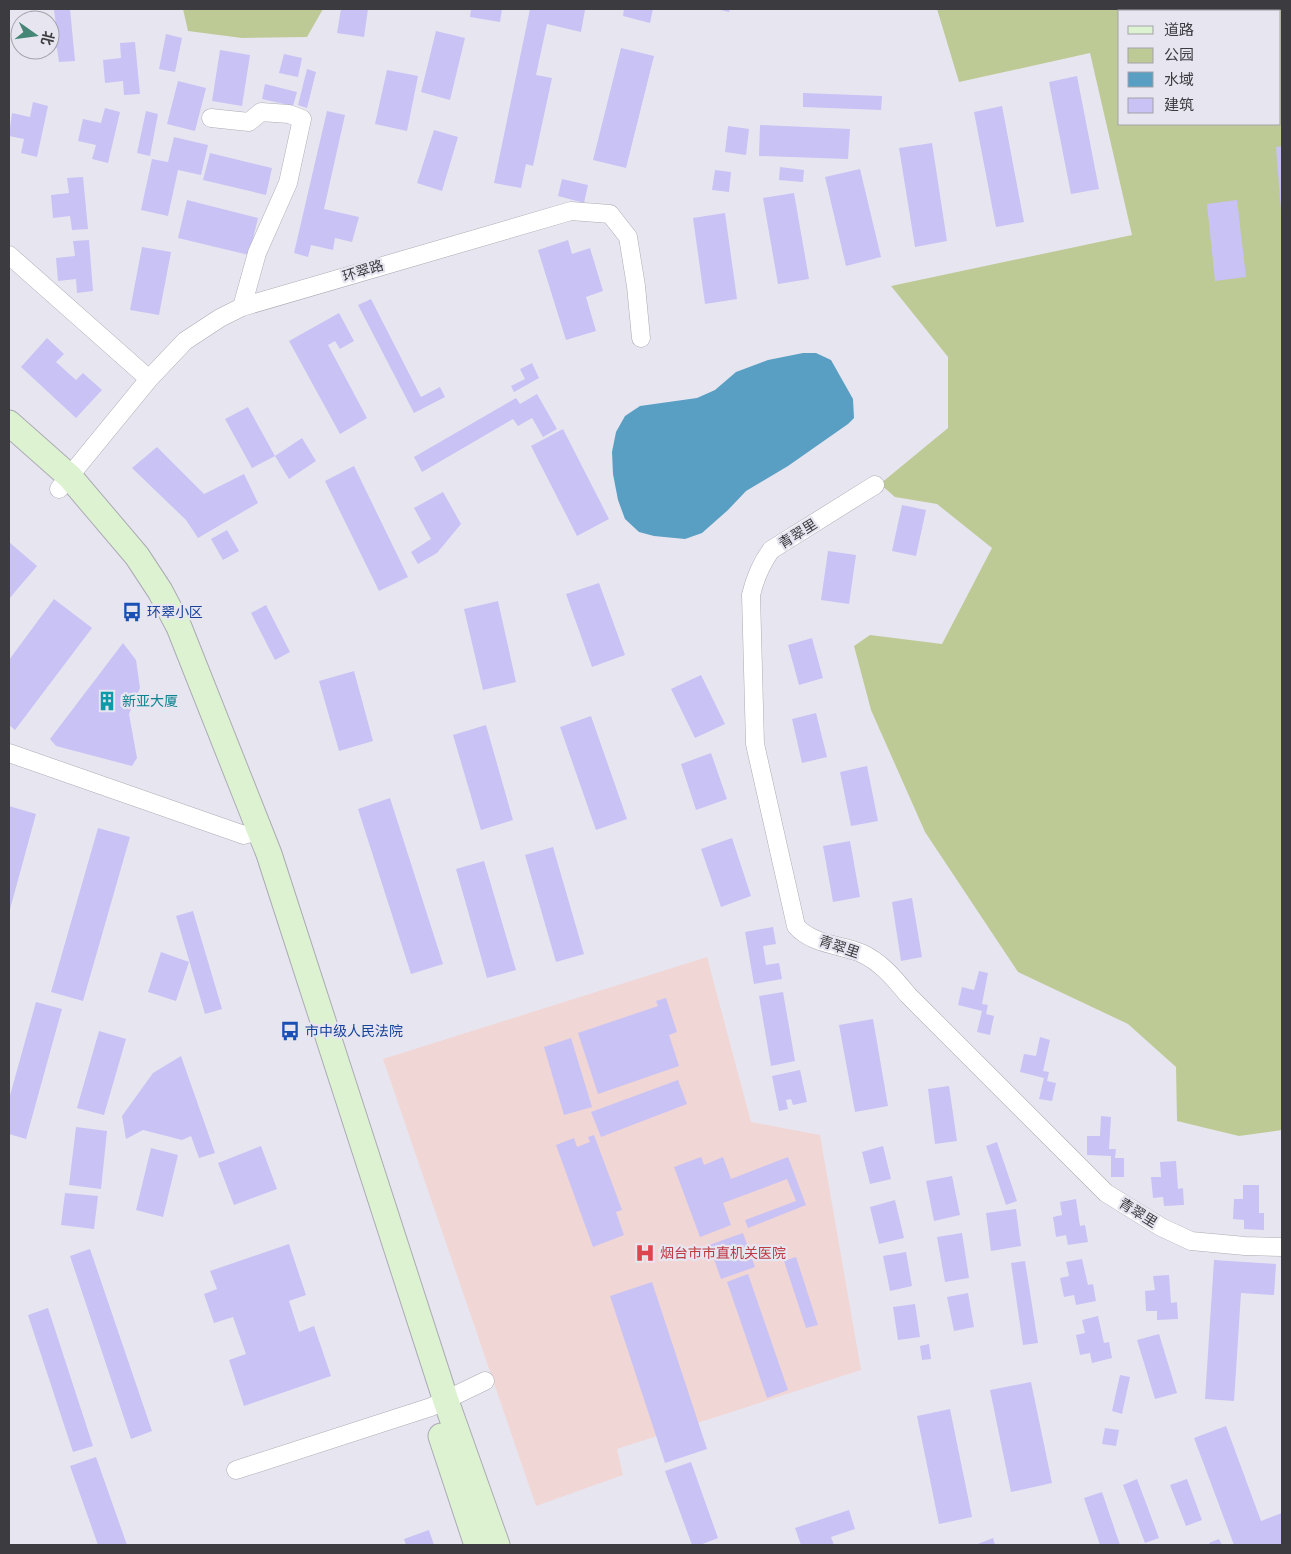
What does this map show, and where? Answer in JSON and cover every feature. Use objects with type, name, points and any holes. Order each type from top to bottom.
[{"type":"main road","points":[[9,424],[65,483],[150,605],[165,634],[252,833],[257,869],[438,1404],[477,1545]]},
{"type":"main road","points":[[9,446],[65,483]]},
{"type":"main road","points":[[438,1404],[497,1545]]},
{"type":"street","points":[[211,118],[249,122],[261,112],[289,114],[302,119],[288,183],[257,253],[242,307]]},
{"type":"street","name":"环翠路","points":[[65,483],[149,379],[184,341],[220,318],[242,307],[571,211],[610,214],[628,237],[636,286],[641,338]]},
{"type":"street","points":[[9,255],[149,379]]},
{"type":"street","name":"青翠里","points":[[875,485],[771,550],[761,564],[754,580],[751,595],[755,744],[796,926],[801,932],[810,937],[860,953],[875,960],[889,972],[915,1002],[1106,1193],[1160,1227],[1191,1242],[1282,1247]]},
{"type":"street","points":[[9,753],[252,833]]},
{"type":"street","points":[[236,1470],[438,1404],[486,1381]]},
{"type":"shaded area","name":"烟台市市直机关医院","points":[[707,957],[751,1122],[820,1135],[861,1370],[617,1449],[623,1475],[536,1506],[383,1059]]},
{"type":"green space","points":[[183,9],[323,9],[307,37],[242,38],[188,31]]},
{"type":"green space","points":[[937,9],[1282,9],[1282,1130],[1239,1136],[1177,1121],[1176,1067],[1128,1024],[1018,972],[925,832],[871,710],[854,646],[870,635],[942,644],[992,548],[937,504],[895,497],[880,484],[948,428],[948,357],[891,286],[1132,235],[1090,53],[959,82]]},
{"type":"water","points":[[803,353],[816,353],[831,360],[853,399],[854,418],[848,424],[788,466],[746,491],[702,533],[685,539],[654,536],[639,532],[625,519],[618,500],[613,474],[612,452],[616,432],[625,416],[640,406],[697,398],[715,390],[736,372],[768,360]]},
{"type":"building","points":[[70,9],[75,61],[59,62],[60,10],[54,10]]},
{"type":"building","points":[[341,9],[368,9],[364,37],[337,33]]},
{"type":"building","points":[[471,9],[502,9],[500,22],[470,17]]},
{"type":"building","points":[[530,9],[585,10],[581,32],[547,24],[536,75],[552,78],[533,166],[526,164],[521,188],[494,183]]},
{"type":"building","points":[[624,9],[653,9],[650,23],[623,16]]},
{"type":"building","points":[[716,9],[730,9],[729,12]]},
{"type":"building","points":[[436,31],[465,38],[450,100],[421,92]]},
{"type":"building","points":[[166,34],[182,38],[175,72],[159,69]]},
{"type":"building","points":[[135,42],[140,94],[124,95],[123,81],[105,83],[103,60],[121,58],[120,43]]},
{"type":"building","points":[[621,48],[654,56],[626,168],[593,160]]},
{"type":"building","points":[[220,50],[250,55],[242,106],[212,101]]},
{"type":"building","points":[[284,54],[302,58],[298,77],[279,73]]},
{"type":"building","points":[[307,69],[316,72],[307,108],[298,105]]},
{"type":"building","points":[[387,70],[418,76],[407,131],[375,124]]},
{"type":"building","points":[[1077,76],[1099,189],[1071,194],[1049,82]]},
{"type":"building","points":[[178,81],[206,88],[195,131],[167,124]]},
{"type":"building","points":[[265,84],[297,92],[293,106],[262,99]]},
{"type":"building","points":[[803,93],[882,96],[881,110],[803,107]]},
{"type":"building","points":[[33,102],[48,106],[37,157],[21,153],[24,139],[9,136],[12,113],[30,117]]},
{"type":"building","points":[[1002,106],[1024,222],[996,227],[974,112]]},
{"type":"building","points":[[105,108],[120,112],[108,163],[92,159],[96,145],[78,141],[83,119],[101,123]]},
{"type":"building","points":[[146,111],[158,114],[150,156],[137,153]]},
{"type":"building","points":[[327,111],[345,115],[324,209],[359,217],[352,242],[335,238],[333,250],[311,245],[308,257],[294,253]]},
{"type":"building","points":[[760,125],[850,129],[848,159],[759,156]]},
{"type":"building","points":[[728,126],[749,129],[746,155],[725,152]]},
{"type":"building","points":[[434,130],[458,137],[442,191],[417,183]]},
{"type":"building","points":[[174,137],[208,145],[201,175],[178,170],[168,216],[141,210],[152,159],[168,162]]},
{"type":"building","points":[[932,143],[947,241],[915,247],[899,148]]},
{"type":"building","points":[[1282,146],[1282,210],[1281,210],[1276,147]]},
{"type":"building","points":[[210,153],[272,168],[266,195],[203,180]]},
{"type":"building","points":[[780,167],[804,170],[803,182],[779,180]]},
{"type":"building","points":[[860,169],[881,257],[846,266],[825,177]]},
{"type":"building","points":[[715,170],[731,172],[729,192],[712,190]]},
{"type":"building","points":[[83,177],[88,229],[72,230],[70,216],[53,218],[51,195],[69,193],[67,178]]},
{"type":"building","points":[[562,179],[588,185],[584,203],[558,196]]},
{"type":"building","points":[[794,193],[809,279],[778,284],[763,198]]},
{"type":"building","points":[[187,200],[258,218],[249,255],[178,238]]},
{"type":"building","points":[[1237,200],[1246,277],[1215,281],[1207,204]]},
{"type":"building","points":[[725,213],[737,299],[705,304],[693,218]]},
{"type":"building","points":[[89,240],[93,291],[77,293],[76,279],[58,281],[56,258],[75,256],[73,241]]},
{"type":"building","points":[[568,240],[572,254],[590,248],[603,291],[586,297],[596,331],[566,340],[538,250]]},
{"type":"building","points":[[142,247],[171,252],[159,315],[130,310]]},
{"type":"building","points":[[371,299],[421,397],[440,387],[445,397],[414,413],[358,305]]},
{"type":"building","points":[[339,313],[354,341],[340,349],[335,341],[328,345],[367,418],[340,434],[289,341]]},
{"type":"building","points":[[47,338],[64,354],[56,362],[76,380],[83,373],[102,390],[76,418],[21,367]]},
{"type":"building","points":[[532,363],[539,378],[514,392],[511,386],[525,379],[520,369]]},
{"type":"building","points":[[537,394],[557,429],[543,437],[532,418],[518,426],[513,419],[422,472],[414,457],[516,398],[520,404]]},
{"type":"building","points":[[248,407],[275,456],[252,468],[225,419]]},
{"type":"building","points":[[563,429],[609,519],[577,536],[531,446]]},
{"type":"building","points":[[302,438],[316,461],[289,479],[275,456]]},
{"type":"building","points":[[157,447],[204,494],[244,474],[258,503],[198,538],[186,520],[132,468]]},
{"type":"building","points":[[354,466],[408,577],[379,591],[325,481]]},
{"type":"building","points":[[443,492],[461,524],[437,553],[418,564],[411,552],[431,539],[414,508]]},
{"type":"building","points":[[902,505],[926,510],[916,556],[892,551]]},
{"type":"building","points":[[227,530],[239,551],[223,560],[211,539]]},
{"type":"building","points":[[9,542],[37,566],[9,599]]},
{"type":"building","points":[[828,551],[856,555],[849,604],[821,600]]},
{"type":"building","points":[[599,583],[625,655],[592,667],[566,594]]},
{"type":"building","points":[[54,599],[92,628],[15,730],[9,725],[9,660]]},
{"type":"building","points":[[498,601],[516,682],[483,690],[464,609]]},
{"type":"building","points":[[266,605],[290,652],[275,660],[251,613]]},
{"type":"building","points":[[812,638],[823,678],[799,685],[788,645]]},
{"type":"building","name":"新亚大厦","points":[[123,643],[136,660],[140,688],[129,714],[137,758],[132,766],[56,746],[50,739]]},
{"type":"building","points":[[354,671],[373,741],[339,751],[319,681]]},
{"type":"building","points":[[701,675],[725,724],[695,738],[671,689]]},
{"type":"building","points":[[816,713],[827,757],[802,763],[792,719]]},
{"type":"building","points":[[591,716],[627,819],[596,830],[560,727]]},
{"type":"building","points":[[486,725],[513,820],[481,830],[453,735]]},
{"type":"building","points":[[711,753],[727,799],[696,810],[681,764]]},
{"type":"building","points":[[867,766],[878,821],[851,826],[840,772]]},
{"type":"building","points":[[390,798],[443,964],[411,974],[358,809]]},
{"type":"building","points":[[9,806],[36,814],[9,913]]},
{"type":"building","points":[[98,828],[130,837],[83,1001],[51,992]]},
{"type":"building","points":[[732,838],[751,896],[721,907],[701,849]]},
{"type":"building","points":[[850,841],[860,897],[833,902],[823,846]]},
{"type":"building","points":[[553,847],[584,954],[556,962],[525,855]]},
{"type":"building","points":[[484,861],[516,970],[487,978],[456,869]]},
{"type":"building","points":[[912,898],[922,957],[901,961],[892,902]]},
{"type":"building","points":[[193,911],[222,1009],[205,1014],[176,916]]},
{"type":"building","points":[[773,927],[776,944],[763,946],[766,965],[779,963],[782,979],[754,984],[745,932]]},
{"type":"building","points":[[161,952],[189,962],[176,1001],[148,992]]},
{"type":"building","points":[[979,971],[988,973],[982,1004],[988,1005],[986,1014],[994,1016],[990,1035],[977,1032],[982,1011],[958,1005],[962,987],[974,990]]},
{"type":"building","points":[[783,992],[795,1061],[771,1066],[759,996]]},
{"type":"building","points":[[666,998],[677,1032],[669,1035],[679,1066],[598,1094],[578,1033],[658,1006],[656,1001]]},
{"type":"building","points":[[36,1002],[62,1009],[26,1139],[9,1134],[9,1099]]},
{"type":"building","points":[[873,1019],[888,1106],[855,1112],[839,1025]]},
{"type":"building","points":[[99,1031],[126,1039],[104,1115],[77,1108]]},
{"type":"building","points":[[1040,1037],[1050,1040],[1043,1071],[1049,1072],[1047,1081],[1056,1083],[1052,1101],[1039,1099],[1044,1078],[1020,1072],[1024,1054],[1036,1056]]},
{"type":"building","points":[[571,1038],[592,1107],[564,1115],[544,1047]]},
{"type":"building","points":[[181,1056],[215,1153],[199,1158],[191,1136],[182,1140],[143,1130],[126,1139],[122,1116],[153,1073]]},
{"type":"building","points":[[800,1070],[807,1102],[793,1105],[791,1099],[786,1100],[788,1109],[779,1111],[772,1076]]},
{"type":"building","points":[[678,1080],[687,1104],[601,1137],[591,1112]]},
{"type":"building","points":[[949,1086],[957,1141],[935,1144],[928,1089]]},
{"type":"building","points":[[1101,1116],[1111,1117],[1109,1149],[1116,1149],[1115,1158],[1124,1158],[1124,1177],[1111,1177],[1111,1156],[1087,1155],[1087,1136],[1100,1136]]},
{"type":"building","points":[[76,1127],[107,1131],[101,1189],[69,1185]]},
{"type":"building","points":[[594,1135],[622,1210],[616,1212],[624,1235],[593,1247],[556,1145],[574,1138],[577,1147],[590,1142],[588,1137]]},
{"type":"building","points":[[997,1142],[1017,1201],[1006,1205],[986,1146]]},
{"type":"building","points":[[261,1146],[277,1189],[234,1205],[218,1163]]},
{"type":"building","points":[[883,1146],[891,1179],[870,1184],[862,1152]]},
{"type":"building","points":[[151,1148],[178,1155],[163,1217],[136,1210]]},
{"type":"building","points":[[701,1157],[704,1165],[723,1157],[731,1179],[788,1157],[806,1205],[748,1228],[745,1220],[796,1201],[787,1179],[723,1203],[731,1225],[700,1237],[674,1167]]},
{"type":"building","points":[[1176,1161],[1178,1189],[1183,1188],[1184,1205],[1164,1206],[1163,1197],[1153,1198],[1151,1177],[1161,1177],[1160,1162]]},
{"type":"building","points":[[952,1176],[960,1215],[934,1221],[926,1181]]},
{"type":"building","points":[[1243,1185],[1259,1185],[1259,1213],[1264,1213],[1264,1230],[1244,1229],[1244,1220],[1233,1219],[1234,1199],[1243,1199]]},
{"type":"building","points":[[65,1193],[98,1196],[94,1229],[61,1225]]},
{"type":"building","points":[[1076,1199],[1080,1226],[1085,1225],[1088,1242],[1068,1245],[1066,1235],[1056,1237],[1053,1217],[1062,1215],[1060,1202]]},
{"type":"building","points":[[895,1200],[904,1238],[879,1244],[870,1207]]},
{"type":"building","points":[[1016,1209],[1021,1246],[991,1251],[986,1213]]},
{"type":"building","points":[[743,1233],[755,1267],[721,1279],[709,1245]]},
{"type":"building","points":[[962,1233],[969,1278],[945,1282],[937,1237]]},
{"type":"building","points":[[289,1244],[306,1295],[289,1301],[299,1332],[314,1326],[331,1376],[244,1406],[229,1360],[246,1354],[233,1317],[214,1323],[204,1294],[217,1289],[210,1271]]},
{"type":"building","points":[[90,1249],[152,1431],[131,1439],[70,1256]]},
{"type":"building","points":[[906,1252],[912,1286],[890,1291],[883,1256]]},
{"type":"building","points":[[796,1257],[818,1325],[806,1328],[784,1261]]},
{"type":"building","points":[[1082,1259],[1088,1285],[1093,1284],[1096,1301],[1076,1305],[1074,1295],[1064,1297],[1060,1278],[1069,1276],[1066,1262]]},
{"type":"building","points":[[1214,1260],[1276,1264],[1274,1295],[1241,1293],[1234,1401],[1205,1399]]},
{"type":"building","points":[[1025,1261],[1038,1343],[1023,1345],[1011,1263]]},
{"type":"building","points":[[748,1274],[788,1390],[767,1398],[727,1282]]},
{"type":"building","points":[[1169,1275],[1171,1303],[1177,1302],[1178,1319],[1157,1320],[1157,1311],[1146,1311],[1145,1291],[1155,1290],[1153,1276]]},
{"type":"building","points":[[652,1282],[707,1449],[665,1463],[610,1296]]},
{"type":"building","points":[[968,1293],[974,1327],[954,1331],[947,1297]]},
{"type":"building","points":[[915,1304],[920,1337],[898,1340],[893,1307]]},
{"type":"building","points":[[48,1308],[93,1446],[73,1452],[28,1315]]},
{"type":"building","points":[[1098,1316],[1104,1343],[1109,1342],[1112,1358],[1092,1363],[1090,1353],[1080,1355],[1076,1335],[1085,1333],[1082,1320]]},
{"type":"building","points":[[1159,1334],[1177,1393],[1155,1399],[1137,1340]]},
{"type":"building","points":[[929,1344],[931,1359],[922,1360],[920,1346]]},
{"type":"building","points":[[1120,1375],[1130,1377],[1122,1414],[1112,1411]]},
{"type":"building","points":[[1031,1382],[1052,1483],[1011,1492],[990,1390]]},
{"type":"building","points":[[950,1409],[972,1517],[939,1524],[917,1416]]},
{"type":"building","points":[[1226,1426],[1261,1521],[1282,1513],[1282,1545],[1234,1545],[1194,1438]]},
{"type":"building","points":[[1105,1428],[1119,1430],[1116,1446],[1102,1444]]},
{"type":"building","points":[[96,1457],[127,1545],[98,1545],[70,1466]]},
{"type":"building","points":[[691,1462],[718,1538],[700,1545],[692,1545],[665,1471]]},
{"type":"building","points":[[1137,1479],[1159,1538],[1145,1543],[1123,1485]]},
{"type":"building","points":[[1187,1479],[1202,1520],[1186,1526],[1170,1485]]},
{"type":"building","points":[[1102,1492],[1120,1545],[1100,1545],[1084,1498]]},
{"type":"building","points":[[849,1510],[855,1529],[831,1537],[834,1545],[801,1545],[795,1528]]},
{"type":"building","points":[[429,1530],[434,1545],[406,1545],[404,1539]]},
{"type":"building","points":[[993,1538],[995,1545],[975,1545]]},
{"type":"building","points":[[1219,1539],[1222,1545],[1210,1545],[1209,1543]]},
{"type":"place","name":"环翠小区","points":[[132,612]]},
{"type":"place","name":"新亚大厦","points":[[107,701]]},
{"type":"place","name":"市中级人民法院","points":[[290,1031]]},
{"type":"place","name":"烟台市市直机关医院","points":[[645,1253]]}]
